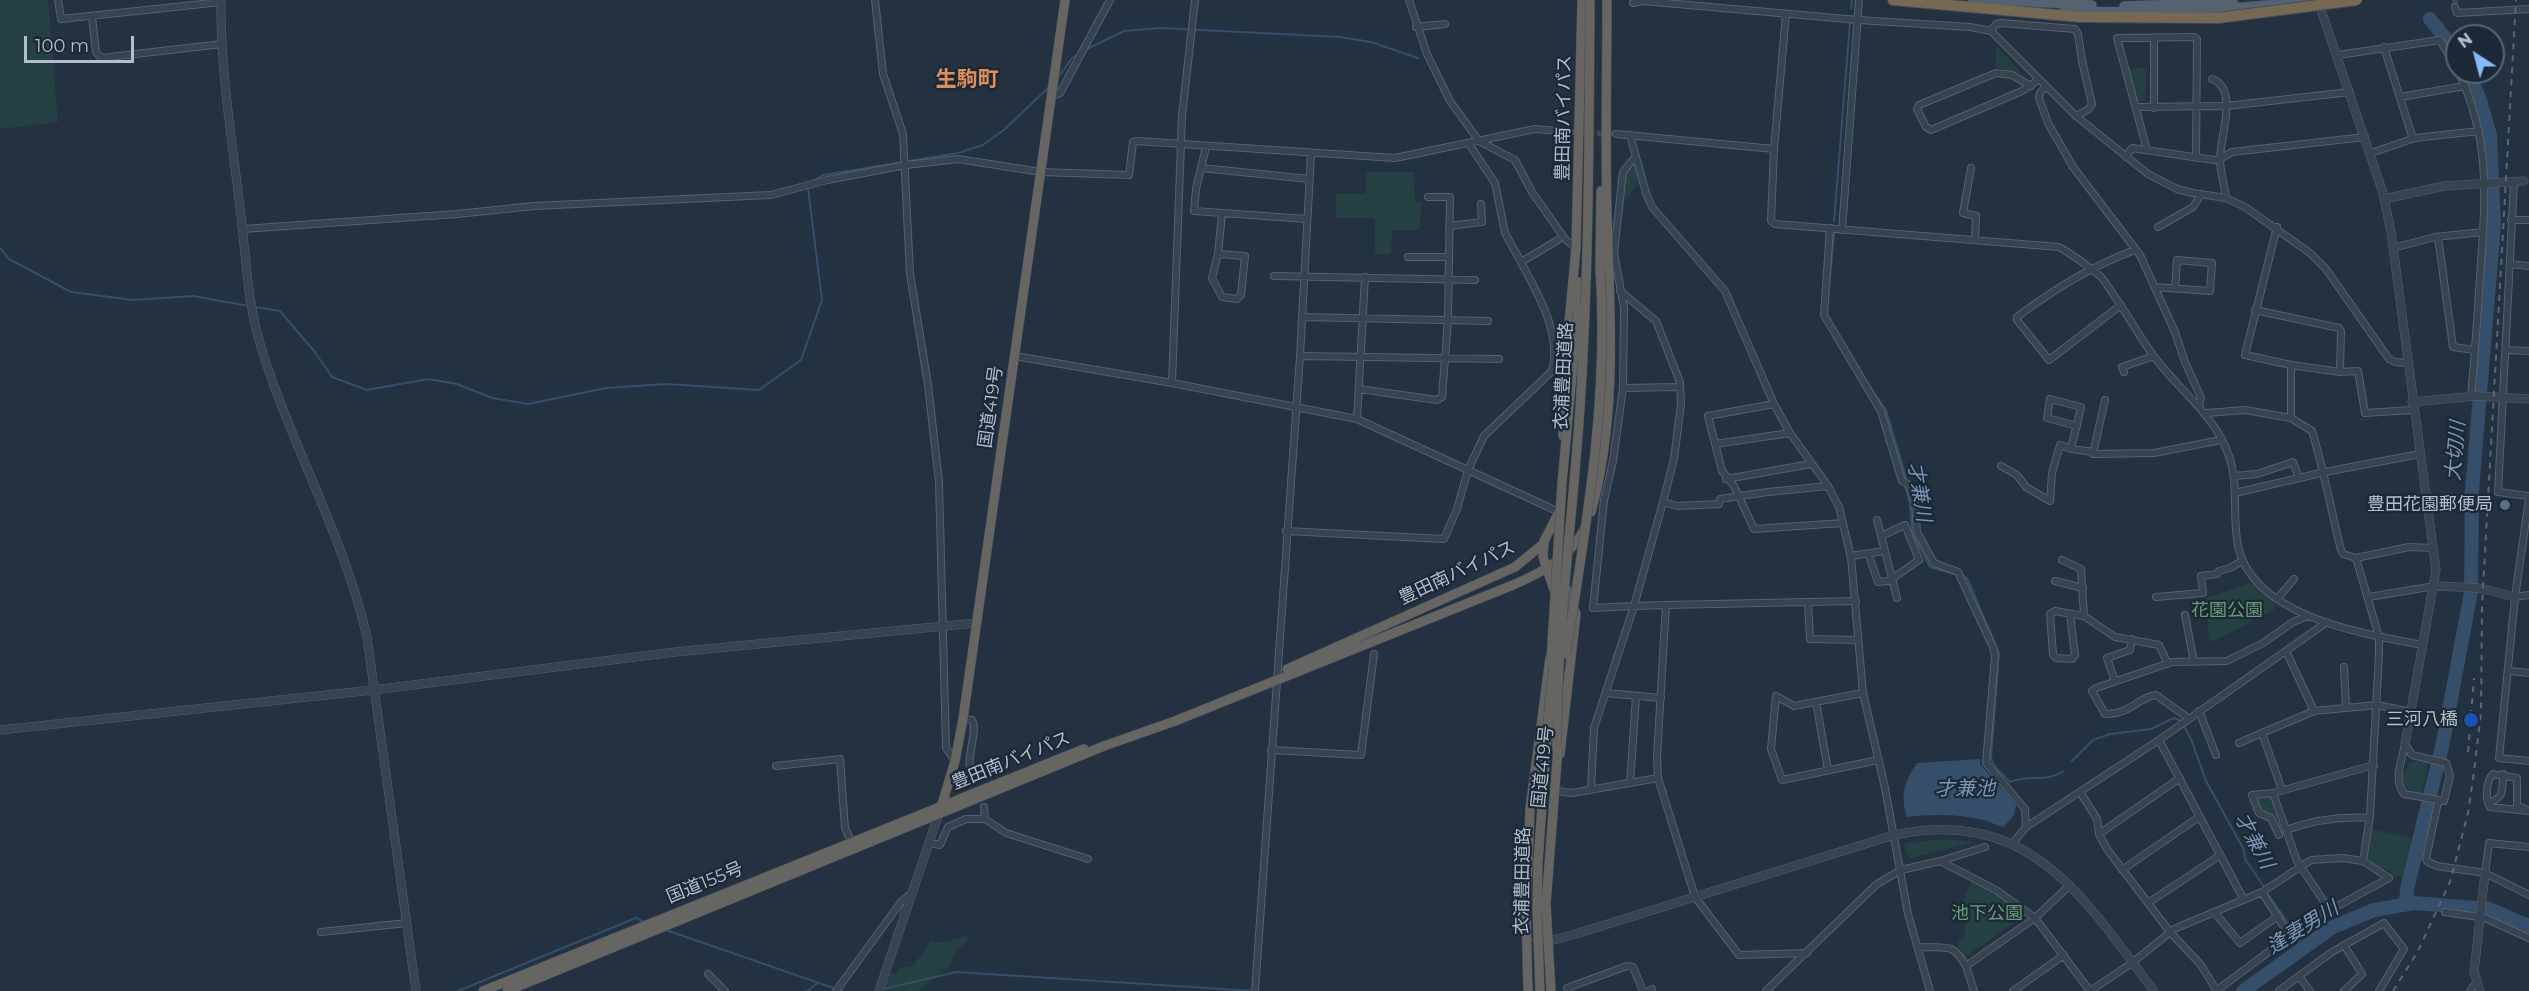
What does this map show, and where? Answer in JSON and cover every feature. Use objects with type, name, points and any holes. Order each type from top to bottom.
[{"type":"highway","name":"国道419号","points":[[939,811],[955,761],[963,719],[1065,0]]},
{"type":"highway","name":"豊田南バイパス","points":[[939,811],[1104,746],[1175,721],[1276,677],[1504,573],[1530,556],[1545,540],[1559,512],[1563,474],[1564,376],[1576,248],[1579,182],[1582,0]]},
{"type":"highway","name":"衣浦豊田道路","points":[[1540,991],[1536,910],[1538,862],[1579,343],[1588,0]]},
{"type":"highway","name":"衣浦豊田道路","points":[[1557,752],[1566,563],[1583,343],[1588,0]]},
{"type":"highway","points":[[1607,0],[1607,141]]},
{"type":"highway","points":[[1893,0],[1972,2],[2080,17],[2218,18],[2357,0]]},
{"type":"highway","name":"豊田南バイパス","points":[[1276,677],[1526,580],[1548,569],[1569,552],[1584,531],[1592,508],[1607,414],[1612,326],[1607,141]]},
{"type":"highway","name":"衣浦豊田道路","points":[[1552,991],[1546,904],[1565,660],[1593,459],[1602,339],[1600,211],[1607,141]]},
{"type":"highway","name":"衣浦豊田道路","points":[[1550,700],[1562,493],[1578,310],[1581,238],[1579,182]]},
{"type":"highway","name":"国道419号","points":[[1528,991],[1526,915],[1532,790],[1550,661],[1554,588],[1543,552],[1545,540]]},
{"type":"highway","name":"国道419号","points":[[1552,991],[1550,941],[1552,844],[1576,614],[1562,578],[1562,565],[1569,552]]},
{"type":"highway","points":[[1526,580],[1542,578],[1550,582],[1554,588]]},
{"type":"highway","name":"国道155号","points":[[483,991],[851,842],[939,811]]},
{"type":"highway","name":"国道155号","points":[[507,991],[939,811]]},
{"type":"highway","points":[[1528,857],[1536,884],[1538,979],[1534,991]]},
{"type":"main road","points":[[1972,2],[2113,6],[2263,0]]},
{"type":"main road","points":[[1972,2],[2046,11],[2174,12],[2327,0]]},
{"type":"street","points":[[58,0],[61,19],[180,3],[221,1],[222,44],[250,290],[261,345],[354,585],[367,636],[416,991]]},
{"type":"street","points":[[875,0],[883,74],[903,134],[910,274],[928,385],[939,482],[946,748],[955,761]]},
{"type":"street","points":[[1052,96],[1060,93],[1110,0]]},
{"type":"street","points":[[1172,383],[1182,107],[1195,0]]},
{"type":"street","points":[[1408,0],[1416,27],[1441,87],[1479,141],[1515,160],[1532,192],[1565,239],[1576,248]]},
{"type":"street","points":[[1730,8],[1731,0]]},
{"type":"street","points":[[1842,230],[1859,0]]},
{"type":"street","points":[[2318,0],[2371,153],[2384,199],[2393,248],[2436,570],[2435,586],[2423,645],[2401,763],[2398,783],[2404,794],[2438,802],[2444,801],[2447,798],[2450,768],[2446,763],[2412,755],[2405,744]]},
{"type":"street","points":[[1633,3],[1643,1],[1858,20],[1970,27],[1991,31],[2076,116],[2126,157],[2168,185],[2226,198],[2246,207],[2277,227],[2326,269],[2389,359],[2407,363]]},
{"type":"street","points":[[2455,7],[2457,13],[2529,9]]},
{"type":"street","points":[[1786,14],[1774,148],[1771,221],[1774,224],[2059,247],[2102,277],[2154,356],[2206,413],[2229,455],[2234,476],[2238,543],[2242,561],[2252,576],[2278,598],[2308,616],[2379,637],[2423,645]]},
{"type":"street","points":[[92,16],[96,52],[101,58],[222,44]]},
{"type":"street","points":[[1991,31],[1996,24],[2001,23],[2075,29],[2078,34],[2092,104],[2089,109],[2076,116]]},
{"type":"street","points":[[1416,27],[1445,24]]},
{"type":"street","points":[[2154,37],[2154,108]]},
{"type":"street","points":[[2147,150],[2117,38],[2194,37],[2197,39],[2196,158]]},
{"type":"street","points":[[2338,55],[2440,40],[2445,48]]},
{"type":"street","points":[[2384,47],[2413,139]]},
{"type":"street","points":[[2031,86],[2012,75],[1996,73],[1919,105],[1917,109],[1926,127],[1931,130],[2022,91],[2031,86],[2038,80]]},
{"type":"street","points":[[2212,79],[2220,83],[2225,90],[2226,106],[2220,159],[2226,198]]},
{"type":"street","points":[[2400,97],[2465,86],[2479,131],[2487,182],[2475,350],[2477,396]]},
{"type":"street","points":[[2045,87],[2039,98],[2048,123],[2073,167],[2140,255],[2201,398],[2199,406]]},
{"type":"street","points":[[2136,107],[2226,106],[2350,92]]},
{"type":"street","points":[[243,230],[534,206],[771,195],[827,180],[906,165],[958,159],[1041,172],[1129,175],[1134,142],[1395,159],[1535,129],[1570,132]]},
{"type":"street","points":[[2371,153],[2413,139],[2479,131]]},
{"type":"street","points":[[1616,134],[1774,148]]},
{"type":"street","points":[[1630,135],[1652,207],[1725,291],[1774,404],[1790,433],[1828,486],[1839,507],[1851,556],[1863,693],[1894,835],[1908,914],[1930,991]]},
{"type":"street","points":[[2126,157],[2129,149],[2220,159],[2232,152],[2365,137]]},
{"type":"street","points":[[1286,531],[1444,539],[1457,509],[1468,470],[1484,436],[1552,371],[1554,345],[1544,305],[1505,233],[1495,183],[1469,144]]},
{"type":"street","points":[[1206,147],[1196,189],[1194,211],[1307,219]]},
{"type":"street","points":[[1255,991],[1300,356],[1311,154]]},
{"type":"street","points":[[1635,157],[1623,172],[1614,253],[1624,308],[1623,388],[1604,500],[1593,608],[1856,601]]},
{"type":"street","points":[[1201,168],[1310,180]]},
{"type":"street","points":[[1971,168],[1963,213],[1976,216],[1975,239]]},
{"type":"street","points":[[2514,181],[2498,492],[2529,497],[2515,597],[2499,758],[2529,761]]},
{"type":"street","points":[[2384,199],[2444,186],[2524,181]]},
{"type":"street","points":[[2158,227],[2193,207],[2201,194]]},
{"type":"street","points":[[1359,389],[1437,400],[1442,397],[1448,320],[1450,197],[1428,197]]},
{"type":"street","points":[[1449,226],[1482,222],[1481,204]]},
{"type":"street","points":[[1218,254],[1245,256],[1241,295],[1237,299],[1222,297],[1212,278],[1218,254],[1222,214]]},
{"type":"street","points":[[2511,220],[2529,220]]},
{"type":"street","points":[[2277,227],[2245,355],[2340,372],[2358,370],[2365,413],[2477,396],[2529,399]]},
{"type":"street","points":[[1830,228],[1824,315],[1881,411],[1905,482],[1915,503],[1911,525],[1919,560],[1892,579],[1878,582],[1868,553]]},
{"type":"street","points":[[2393,248],[2438,237],[2483,232]]},
{"type":"street","points":[[2438,237],[2453,347],[2475,350]]},
{"type":"street","points":[[1521,262],[1558,240]]},
{"type":"street","points":[[2121,305],[2049,360],[2017,317],[2088,268],[2135,250]]},
{"type":"street","points":[[1408,257],[1449,257]]},
{"type":"street","points":[[2155,287],[2210,291],[2212,263],[2177,260],[2175,288]]},
{"type":"street","points":[[2510,264],[2529,266]]},
{"type":"street","points":[[1274,276],[1475,280]]},
{"type":"street","points":[[1357,419],[1365,277]]},
{"type":"street","points":[[1591,788],[1594,728],[1634,606],[1663,502],[1674,459],[1681,404],[1680,382],[1656,321],[1620,291]]},
{"type":"street","points":[[2255,310],[2338,328],[2341,331],[2340,372]]},
{"type":"street","points":[[1302,318],[1488,321]]},
{"type":"street","points":[[2505,350],[2529,351]]},
{"type":"street","points":[[1015,356],[1172,383],[1357,419],[1559,512]]},
{"type":"street","points":[[1300,356],[1499,359]]},
{"type":"street","points":[[2124,372],[2122,367],[2154,356]]},
{"type":"street","points":[[2291,365],[2291,418]]},
{"type":"street","points":[[1623,388],[1680,387]]},
{"type":"street","points":[[2071,449],[2077,426],[2080,405],[2050,399],[2047,418],[2077,426]]},
{"type":"street","points":[[2094,452],[2105,400]]},
{"type":"street","points":[[1774,404],[1708,416],[1722,471],[1726,479],[1734,486],[1754,529],[1843,523]]},
{"type":"street","points":[[2206,413],[2245,410],[2291,418],[2312,431],[2325,472],[2325,489],[2343,554],[2355,558],[2409,547],[2433,548]]},
{"type":"street","points":[[1715,444],[1790,433]]},
{"type":"street","points":[[2001,466],[2017,475],[2026,487],[2050,501],[2052,473],[2060,445],[2099,455],[2154,453],[2221,440]]},
{"type":"street","points":[[2235,493],[2325,472],[2420,454]]},
{"type":"street","points":[[2234,476],[2257,474],[2293,462],[2299,478]]},
{"type":"street","points":[[1726,479],[1811,464]]},
{"type":"street","points":[[1663,502],[1677,506],[1719,504],[1720,499],[1828,486]]},
{"type":"street","points":[[1877,520],[1897,598]]},
{"type":"street","points":[[1881,536],[1905,525],[1911,525],[1934,563],[1961,577],[1995,652],[1986,763],[2025,809],[2026,827]]},
{"type":"street","points":[[1851,556],[1885,550]]},
{"type":"street","points":[[2355,558],[2379,637],[2374,765],[2362,861]]},
{"type":"street","points":[[2062,560],[2081,569],[2084,616]]},
{"type":"street","points":[[2156,597],[2203,593],[2201,576],[2217,574],[2242,561]]},
{"type":"street","points":[[2278,598],[2294,579]]},
{"type":"street","points":[[2055,581],[2083,588]]},
{"type":"street","points":[[2368,597],[2435,586],[2480,588],[2515,597],[2529,595]]},
{"type":"street","points":[[1808,603],[1810,639],[1858,640]]},
{"type":"street","points":[[1666,605],[1658,778],[1695,897],[1739,955],[1807,953]]},
{"type":"street","points":[[2070,614],[2075,656],[2072,659],[2056,658],[2053,654],[2050,614],[2055,611],[2084,616],[2115,637],[2159,645],[2168,664]]},
{"type":"street","points":[[2186,615],[2194,662]]},
{"type":"street","points":[[2184,722],[2156,695],[2127,711],[2105,714],[2092,692],[2096,687],[2168,664],[2217,662],[2239,656],[2308,616]]},
{"type":"street","points":[[2012,844],[2026,827],[2159,740],[2327,622]]},
{"type":"street","points":[[0,730],[373,690],[675,652],[976,623]]},
{"type":"street","points":[[2115,681],[2107,658],[2130,650],[2132,639]]},
{"type":"street","points":[[2286,651],[2314,711]]},
{"type":"street","points":[[1271,750],[1361,755],[1374,654]]},
{"type":"street","points":[[2344,667],[2346,707]]},
{"type":"street","points":[[2509,672],[2529,673]]},
{"type":"street","points":[[1606,693],[1661,698]]},
{"type":"street","points":[[1863,693],[1794,706],[1776,696],[1771,749],[1782,780],[1878,760]]},
{"type":"street","points":[[1630,783],[1636,696]]},
{"type":"street","points":[[1816,702],[1828,770]]},
{"type":"street","points":[[2239,742],[2314,711],[2377,705],[2411,712]]},
{"type":"street","points":[[2199,711],[2216,755]]},
{"type":"street","points":[[963,719],[972,720],[975,726],[967,762],[972,779]]},
{"type":"street","points":[[2262,733],[2282,790]]},
{"type":"street","points":[[2159,740],[2244,900]]},
{"type":"street","points":[[2401,763],[2412,755]]},
{"type":"street","points":[[776,766],[840,759],[845,828],[851,842]]},
{"type":"street","points":[[2279,835],[2271,818],[2259,813],[2252,795],[2273,793],[2374,765]]},
{"type":"street","points":[[2517,805],[2517,778],[2493,774],[2489,778],[2488,803],[2490,807],[2529,811]]},
{"type":"street","points":[[2488,803],[2497,800],[2502,794],[2503,774]]},
{"type":"street","points":[[1556,791],[1572,793],[1658,778]]},
{"type":"street","points":[[2099,834],[2180,778]]},
{"type":"street","points":[[1940,861],[1996,890],[2035,918],[2090,991],[2132,963],[2170,932],[2262,892],[2311,860],[2343,858],[2362,861],[2389,878],[2329,909],[2289,935],[2217,991],[2201,965],[2170,932],[2122,870],[2099,834],[2097,819],[2080,792]]},
{"type":"street","points":[[2273,793],[2300,867],[2329,909]]},
{"type":"street","points":[[2438,802],[2426,859],[2428,862],[2437,866],[2485,873],[2529,895]]},
{"type":"street","points":[[2510,810],[2517,805]]},
{"type":"street","points":[[2517,805],[2529,811]]},
{"type":"street","points":[[984,807],[985,819]]},
{"type":"street","points":[[880,989],[915,891],[939,811]]},
{"type":"street","points":[[2122,870],[2199,817]]},
{"type":"street","points":[[2286,830],[2338,817],[2369,818]]},
{"type":"street","points":[[930,843],[940,845],[945,832],[953,824],[966,819],[985,819],[1006,833],[1088,860]]},
{"type":"street","points":[[1538,940],[1550,941],[1894,835],[1923,829],[1946,828],[1996,837],[2040,859],[2070,885],[2154,991]]},
{"type":"street","points":[[2480,991],[2474,972],[2489,843],[2529,847]]},
{"type":"street","points":[[1766,991],[1877,884],[1901,870],[1940,861],[1985,846]]},
{"type":"street","points":[[2148,903],[2219,856]]},
{"type":"street","points":[[1966,966],[2035,918],[2070,885]]},
{"type":"street","points":[[836,991],[901,902],[915,891]]},
{"type":"street","points":[[2262,892],[2289,935]]},
{"type":"street","points":[[2445,912],[2479,916],[2529,938]]},
{"type":"street","points":[[2215,913],[2240,943],[2278,916]]},
{"type":"street","points":[[321,932],[407,923]]},
{"type":"street","points":[[2279,991],[2344,945],[2384,923],[2404,948],[2379,991]]},
{"type":"street","points":[[2344,945],[2362,974],[2344,991]]},
{"type":"street","points":[[1919,947],[1952,948],[1958,951],[1966,966],[1974,991]]},
{"type":"street","points":[[2013,991],[2064,955]]},
{"type":"street","points":[[1568,991],[1567,988],[1627,966],[1633,967],[1643,991]]},
{"type":"street","points":[[708,974],[725,991]]},
{"type":"street","points":[[2300,976],[2310,991]]},
{"type":"street","points":[[2470,991],[2477,981]]},
{"type":"green space","points":[[0,0],[48,0],[58,122],[0,129]]},
{"type":"green space","points":[[1997,46],[2021,73],[2021,74],[1995,67]]},
{"type":"green space","points":[[2125,68],[2147,68],[2145,101],[2136,101]]},
{"type":"green space","points":[[1633,163],[1636,164],[1640,181],[1624,202],[1625,174]]},
{"type":"green space","points":[[1366,172],[1414,172],[1415,203],[1421,201],[1420,230],[1392,230],[1391,254],[1375,254],[1375,218],[1336,218],[1336,194],[1366,194]]},
{"type":"green space","name":"花園公園","points":[[2252,583],[2276,599],[2273,611],[2209,642],[2206,598]]},
{"type":"green space","points":[[2418,760],[2428,763],[2422,794],[2408,789],[2402,775],[2410,763]]},
{"type":"green space","points":[[2272,794],[2284,832],[2280,833],[2273,817],[2260,812],[2254,796]]},
{"type":"green space","points":[[2372,829],[2415,839],[2404,875],[2393,877],[2389,871],[2365,860]]},
{"type":"green space","points":[[1945,839],[1975,842],[1911,858],[1907,855],[1904,845],[1907,843]]},
{"type":"green space","name":"池下公園","points":[[1972,880],[2024,911],[2025,915],[1964,958],[1957,947],[1958,941],[1965,934],[1965,921],[1960,907]]},
{"type":"green space","points":[[967,936],[966,942],[957,950],[948,967],[919,991],[884,990],[890,973],[896,974],[901,967],[913,966],[931,941],[944,942]]},
{"type":"water","name":"才兼池","points":[[1980,759],[1980,764],[2016,805],[2014,815],[2004,827],[1987,821],[1957,816],[1907,817],[1904,789],[1917,763]]},
{"type":"waterway","name":"才兼川","points":[[1851,9],[1852,0]]},
{"type":"waterway","name":"大切川","points":[[2430,19],[2445,38]]},
{"type":"waterway","name":"才兼川","points":[[1834,222],[1850,23]]},
{"type":"waterway","points":[[1087,49],[1124,31],[1161,28],[1340,37],[1371,42],[1418,58]]},
{"type":"waterway","points":[[1059,76],[1072,58],[1079,54]]},
{"type":"waterway","name":"大切川","points":[[2406,903],[2407,889],[2442,747],[2471,592],[2472,491],[2494,225],[2490,135],[2473,84]]},
{"type":"waterway","points":[[812,182],[823,175],[958,153],[983,145],[1005,129],[1049,87]]},
{"type":"waterway","points":[[255,307],[280,311],[314,351],[332,377],[367,390],[428,379],[457,384],[492,398],[528,404],[606,388],[666,384],[759,390],[801,360],[822,300],[808,188]]},
{"type":"waterway","name":"才兼川","points":[[1828,300],[1834,234]]},
{"type":"waterway","points":[[0,248],[9,259],[71,292],[133,300],[193,296],[249,306]]},
{"type":"waterway","name":"才兼川","points":[[1870,387],[1886,410],[1906,477],[1905,485],[1910,504],[1912,533],[1930,567],[1958,575]]},
{"type":"waterway","name":"才兼川","points":[[1963,577],[1967,578],[1999,653],[1991,759],[2010,782],[2050,777],[2063,771]]},
{"type":"waterway","name":"才兼川","points":[[2072,761],[2093,740],[2110,734],[2151,729],[2174,718],[2181,721],[2191,739],[2206,781],[2244,850],[2245,859],[2264,887]]},
{"type":"waterway","name":"才兼川","points":[[2268,894],[2292,929]]},
{"type":"waterway","name":"逢妻男川","points":[[2243,991],[2333,927],[2374,910],[2414,903],[2489,909],[2529,926]]},
{"type":"waterway","points":[[458,991],[636,918],[644,922]]},
{"type":"waterway","points":[[663,929],[842,991]]},
{"type":"waterway","name":"才兼川","points":[[2297,935],[2302,948]]},
{"type":"waterway","points":[[875,991],[956,972],[1254,991]]},
{"type":"waterway","points":[[807,991],[818,983]]},
{"type":"tunnel","points":[[2455,0],[2455,7]]},
{"type":"tunnel","points":[[1570,132],[1616,134]]},
{"type":"tunnel","points":[[972,779],[984,807]]},
{"type":"railway","points":[[2393,991],[2418,951],[2450,882],[2468,813],[2474,772],[2481,712],[2482,606],[2516,0]]},
{"type":"railway","points":[[2468,752],[2474,678]]},
{"type":"place","name":"豊田花園郵便局","points":[[2505,505]]},
{"type":"place","name":"三河八橋","points":[[2471,720]]},
{"type":"district","name":"生駒町","points":[[967,80]]}]
